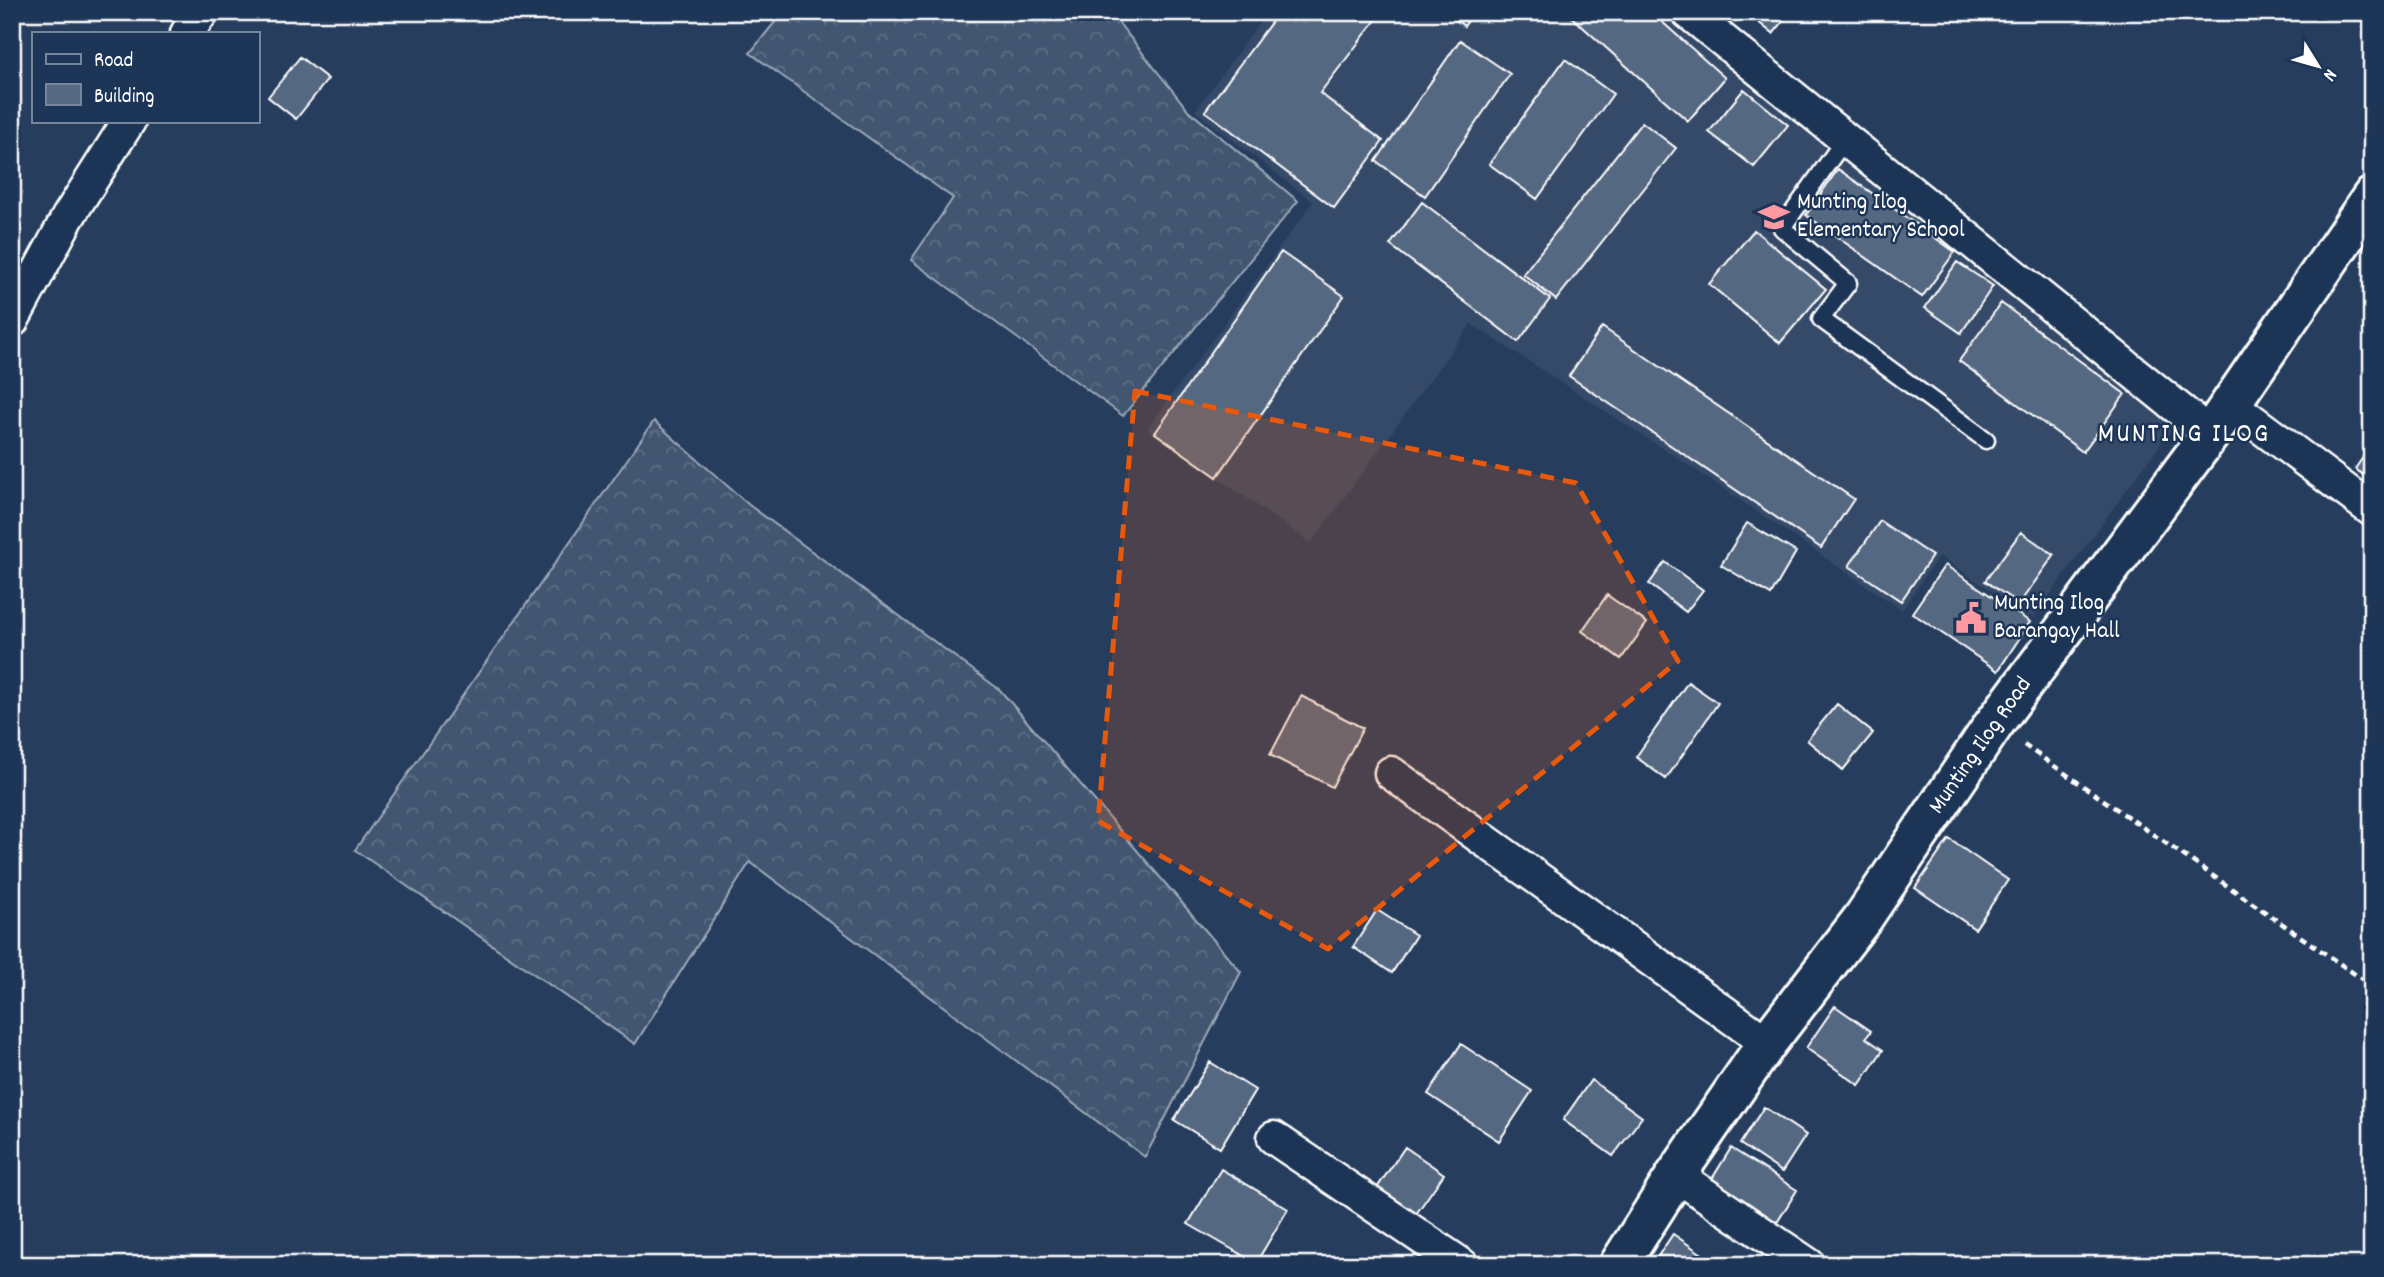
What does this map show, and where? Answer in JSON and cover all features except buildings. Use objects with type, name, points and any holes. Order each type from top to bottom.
[{"type":"street","points":[[188,32],[202,12]]},
{"type":"street","points":[[1688,12],[1845,139],[2220,419],[2372,510]]},
{"type":"street","points":[[12,321],[68,217],[129,122]]},
{"type":"street","name":"Munting Ilog Road","points":[[1619,1265],[1766,1042],[1863,918],[1994,724],[2220,419],[2372,197]]},
{"type":"street","points":[[1391,772],[1766,1042]]},
{"type":"street","points":[[1274,1138],[1462,1265]]},
{"type":"street","points":[[1676,1175],[1809,1265]]},
{"type":"lane","points":[[1845,139],[1782,228],[1848,283],[1821,319],[1986,440]]},
{"type":"path","points":[[1994,724],[2372,986]]},
{"type":"highlighted area","points":[[1135,391],[1576,483],[1678,661],[1328,949],[1098,821]]},
{"type":"shaded area","points":[[1267,12],[1663,12],[2175,424],[2033,618],[1939,556],[1902,610],[1694,469],[1471,324],[1311,543],[1147,429],[1313,202],[1195,111]]},
{"type":"green space","points":[[783,12],[1110,12],[1188,110],[1298,201],[1123,416],[911,260],[953,198],[750,53]]},
{"type":"green space","points":[[654,421],[749,505],[1000,690],[1241,972],[1145,1157],[750,862],[635,1044],[355,850]]},
{"type":"place","name":"Munting Ilog Elementary School","points":[[1774,217]]},
{"type":"place","name":"Munting Ilog Barangay Hall","points":[[1971,618]]},
{"type":"district","name":"MUNTING ILOG","points":[[2184,436]]}]
